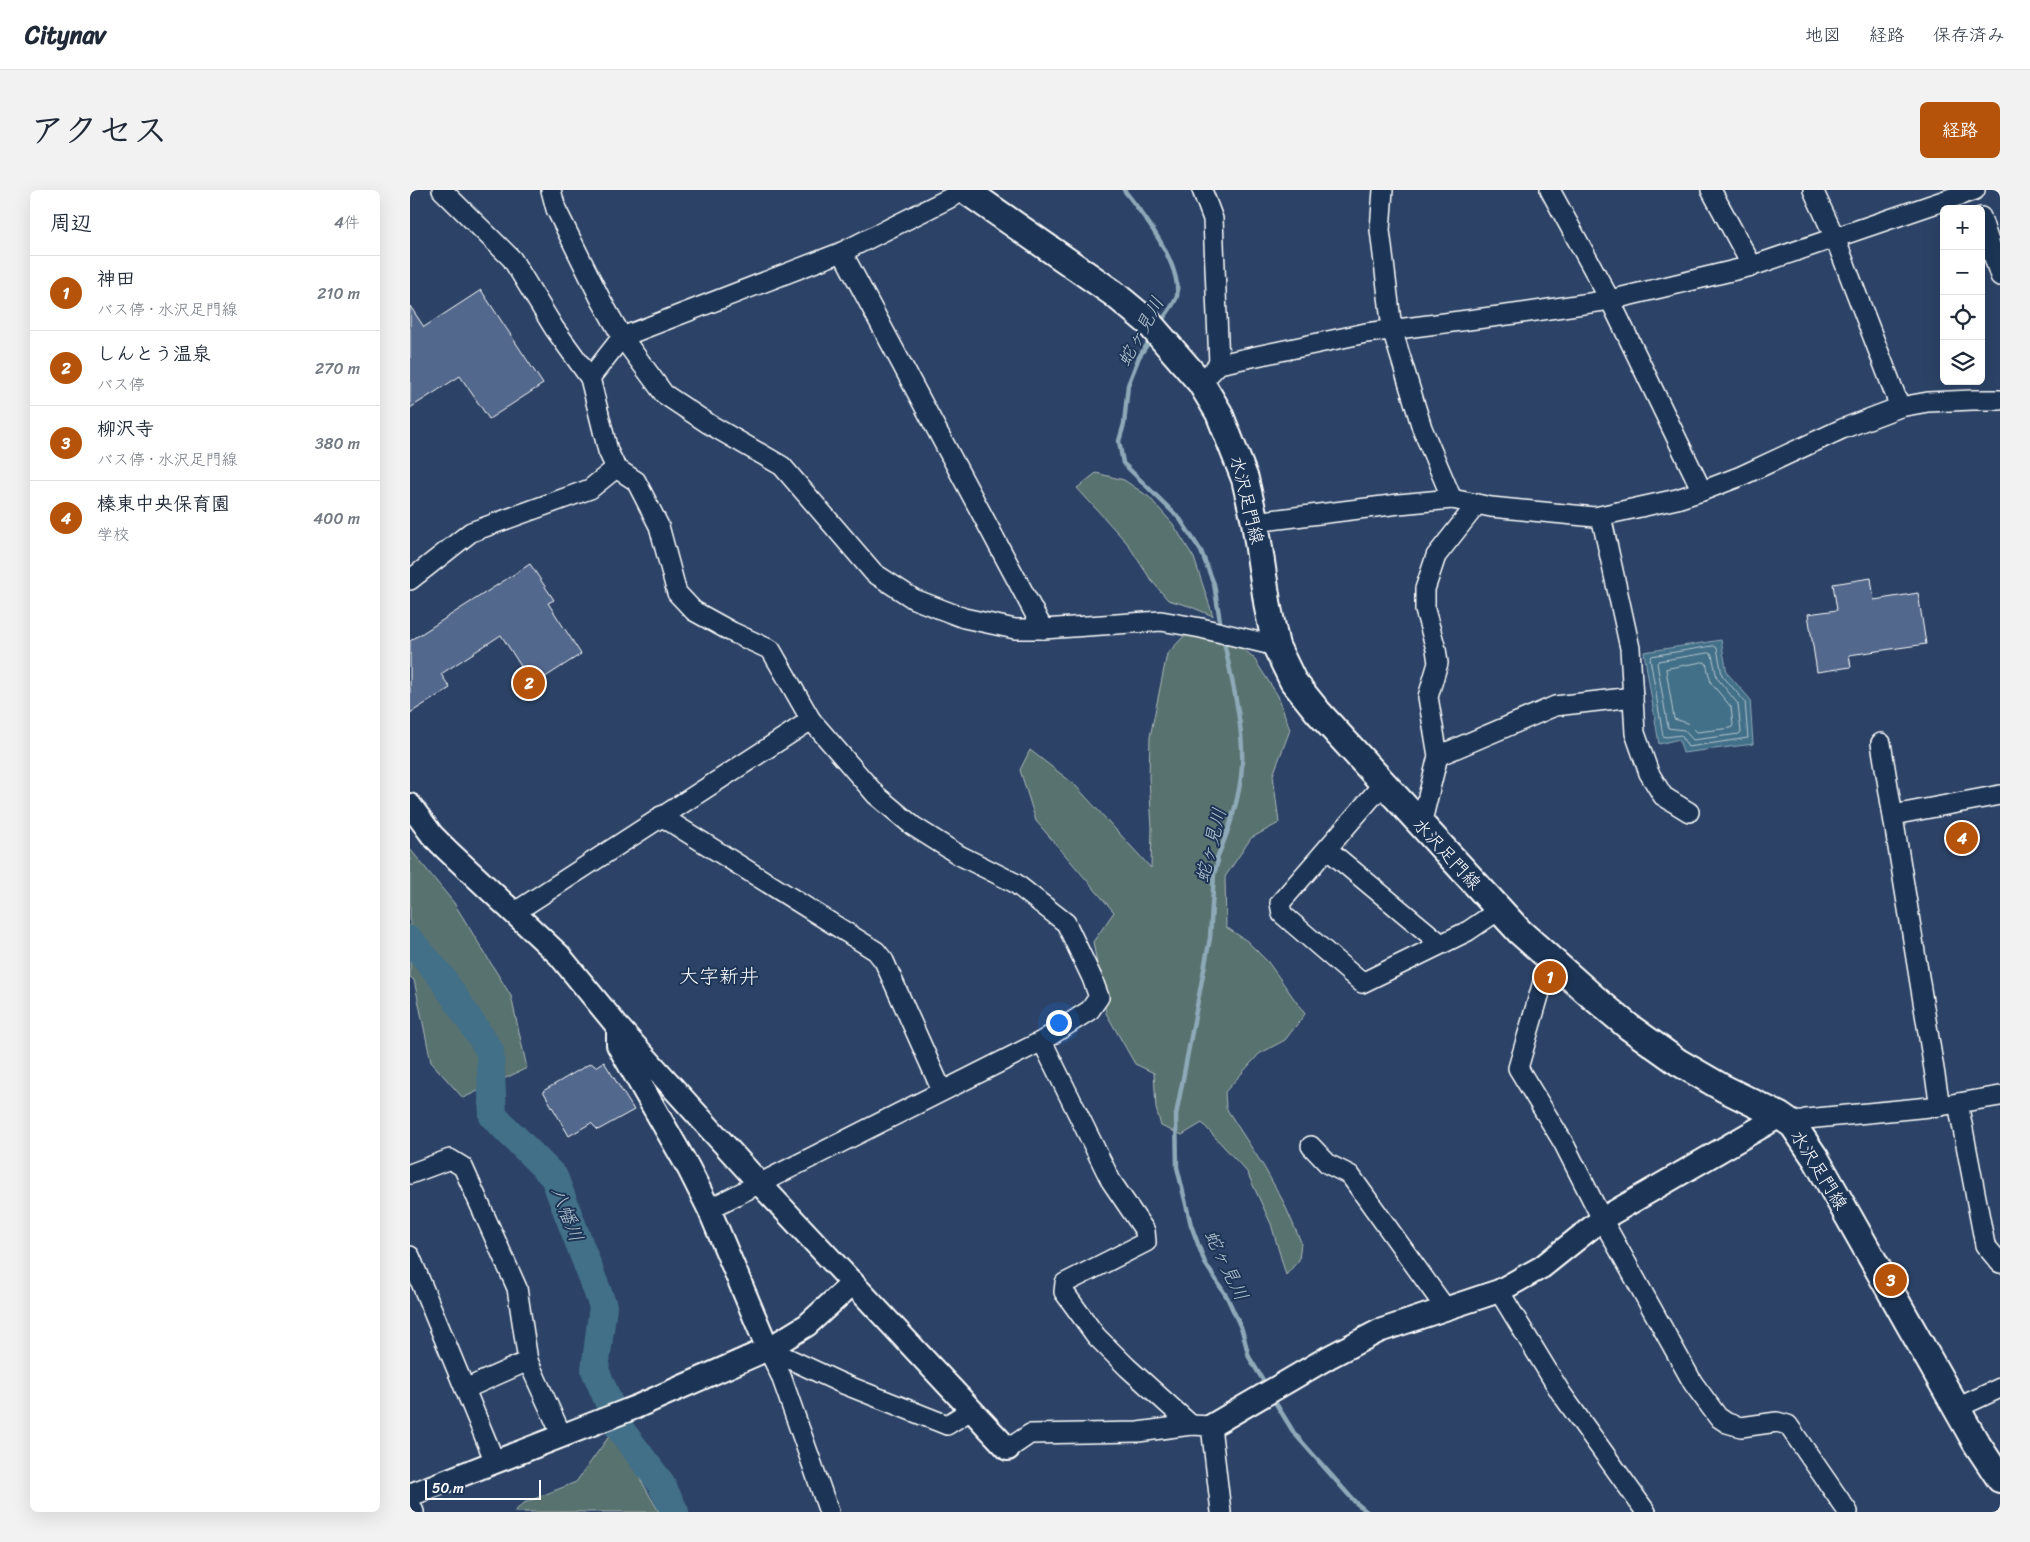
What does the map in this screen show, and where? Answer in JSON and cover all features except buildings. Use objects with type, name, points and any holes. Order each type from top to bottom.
[{"type":"main road","name":"水沢足門線","points":[[965,190],[1113,293],[1148,322],[1177,354],[1201,384],[1219,413],[1245,479],[1255,522],[1268,608],[1276,646],[1293,681],[1324,719],[1520,932],[1629,1027],[1678,1062],[1786,1121],[1816,1160],[1975,1441],[2000,1479]]},
{"type":"street","points":[[442,190],[512,259],[554,328],[590,378],[608,451],[616,468],[636,481],[659,526],[678,593],[694,611],[770,650],[811,720],[876,795],[913,826],[959,855],[1014,883],[1066,923],[1092,978],[1099,998],[1090,1010],[1042,1041],[710,1209]]},
{"type":"street","points":[[552,190],[556,209],[601,300],[622,337],[664,394],[710,424],[782,466],[874,573],[914,599],[964,618],[1015,629],[1043,630],[1161,621],[1201,628],[1276,646]]},
{"type":"street","points":[[590,378],[622,337],[842,252],[965,190]]},
{"type":"street","points":[[1202,190],[1213,218],[1219,364]]},
{"type":"street","points":[[1382,190],[1380,230],[1392,329],[1422,428],[1452,499]]},
{"type":"street","points":[[1550,190],[1610,300],[1702,491]]},
{"type":"street","points":[[1710,190],[1752,266]]},
{"type":"street","points":[[1813,190],[1835,238],[1900,407]]},
{"type":"street","points":[[1201,384],[1219,364],[1366,333],[1610,300],[1752,266],[1975,195]]},
{"type":"street","points":[[1985,229],[2000,276]]},
{"type":"street","points":[[842,252],[1043,630]]},
{"type":"street","points":[[1255,522],[1452,499],[1477,504],[1600,516],[1677,499],[1702,491],[1741,476],[1842,429],[1900,407],[1937,402],[2000,400]]},
{"type":"street","points":[[410,580],[471,532],[590,489],[616,468]]},
{"type":"street","points":[[1421,825],[1438,756],[1428,697],[1438,663],[1425,610],[1425,590],[1436,556],[1477,504]]},
{"type":"street","points":[[1600,516],[1630,648],[1635,733],[1648,773],[1663,796],[1689,812]]},
{"type":"street","points":[[1438,756],[1555,706],[1633,696]]},
{"type":"street","points":[[515,912],[811,720]]},
{"type":"street","points":[[1882,743],[1893,814],[1949,1104],[1985,1245],[2000,1263]]},
{"type":"street","points":[[1383,784],[1280,903],[1282,914],[1362,983],[1468,930],[1499,910]]},
{"type":"street","points":[[1893,814],[2000,795]]},
{"type":"street","points":[[410,805],[432,834],[558,955],[618,1027],[760,1184],[1008,1449],[1030,1434],[1138,1432],[1201,1426],[1379,1331],[1499,1291],[1542,1267],[1602,1220],[1786,1121],[1949,1104],[2000,1096]]},
{"type":"street","points":[[662,816],[876,950],[884,961],[942,1091]]},
{"type":"street","points":[[1327,849],[1441,944]]},
{"type":"street","points":[[1545,975],[1518,1068],[1563,1142],[1602,1220],[1693,1382],[1718,1417],[1728,1423],[1741,1426],[1777,1422],[1788,1425],[1848,1512]]},
{"type":"street","points":[[618,1027],[618,1045],[710,1209],[781,1376],[829,1512]]},
{"type":"street","points":[[1042,1041],[1112,1181],[1145,1231],[1146,1237],[1146,1242],[1136,1249],[1065,1283],[1064,1292],[1096,1336],[1127,1367],[1201,1426],[1220,1512]]},
{"type":"street","points":[[1311,1146],[1328,1164],[1350,1175],[1446,1309]]},
{"type":"street","points":[[410,1174],[450,1159],[463,1167],[517,1288],[528,1361],[562,1436]]},
{"type":"street","points":[[410,1256],[495,1462]]},
{"type":"street","points":[[412,1497],[495,1462],[636,1407],[768,1349],[807,1325],[853,1283]]},
{"type":"street","points":[[1499,1291],[1561,1393],[1646,1512]]},
{"type":"street","points":[[768,1349],[841,1383],[947,1426],[972,1410]]},
{"type":"street","points":[[465,1389],[528,1361]]},
{"type":"street","points":[[1957,1408],[2000,1388]]},
{"type":"green space","points":[[1096,473],[1124,480],[1149,497],[1173,524],[1194,558],[1213,616],[1168,600],[1151,580],[1127,543],[1077,488]]},
{"type":"green space","points":[[1203,633],[1236,643],[1253,657],[1278,696],[1290,730],[1273,775],[1279,823],[1251,838],[1225,877],[1226,927],[1247,941],[1268,962],[1305,1014],[1285,1040],[1259,1054],[1225,1092],[1226,1108],[1264,1167],[1283,1201],[1301,1242],[1299,1260],[1286,1275],[1271,1224],[1247,1172],[1202,1123],[1182,1135],[1161,1126],[1156,1108],[1154,1073],[1135,1064],[1106,1013],[1093,942],[1114,912],[1036,821],[1020,770],[1030,750],[1074,784],[1151,868],[1150,737],[1167,654],[1185,635]]},
{"type":"green space","points":[[410,849],[454,903],[511,996],[527,1068],[463,1098],[431,1062],[414,980],[410,977]]},
{"type":"green space","points":[[613,1431],[659,1512],[514,1512],[524,1503],[576,1482]]},
{"type":"water","points":[[1721,640],[1727,673],[1750,699],[1753,744],[1683,753],[1679,739],[1659,744],[1644,652]]},
{"type":"waterway","name":"蛇ヶ見川","points":[[1124,190],[1150,225],[1167,254],[1177,283],[1176,299],[1161,322]]},
{"type":"waterway","name":"蛇ヶ見川","points":[[1152,337],[1139,357],[1128,385],[1124,424],[1119,441],[1123,463],[1180,519],[1201,551],[1214,584],[1221,627]]},
{"type":"waterway","name":"蛇ヶ見川","points":[[1223,637],[1239,718],[1242,750],[1241,778],[1237,801],[1217,858],[1218,861],[1214,874],[1210,938],[1176,1115],[1177,1167],[1191,1225],[1205,1263],[1227,1297],[1242,1330],[1249,1357],[1266,1385]]},
{"type":"waterway","name":"八幡川","points":[[410,940],[440,975],[490,1051],[493,1116],[554,1177],[603,1306],[595,1370],[620,1429],[660,1482],[675,1512]]},
{"type":"waterway","name":"蛇ヶ見川","points":[[1272,1397],[1294,1433],[1355,1502],[1367,1512]]},
{"type":"place","name":"しんとう温泉","points":[[529,683]]},
{"type":"place","name":"榛東中央保育園","points":[[1962,838]]},
{"type":"place","name":"神田","points":[[1550,977]]},
{"type":"place","name":"柳沢寺","points":[[1891,1280]]},
{"type":"district","name":"大字新井","points":[[719,976]]}]
